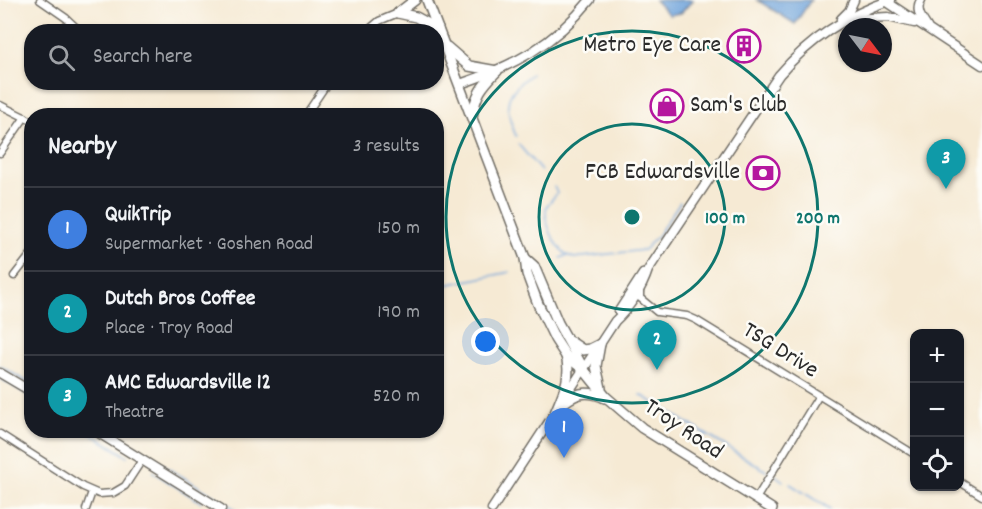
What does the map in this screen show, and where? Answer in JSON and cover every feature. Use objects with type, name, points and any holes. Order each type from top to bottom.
[{"type":"main road","points":[[398,13],[415,0]]},
{"type":"main road","name":"Troy Road","points":[[427,0],[436,24]]},
{"type":"main road","points":[[398,13],[416,16],[430,24]]},
{"type":"main road","points":[[444,43],[469,66],[497,71]]},
{"type":"main road","name":"Troy Road","points":[[444,43],[525,258],[527,274],[538,304],[566,356],[584,370]]},
{"type":"main road","points":[[472,118],[479,90],[497,71]]},
{"type":"main road","name":"Troy Road","points":[[525,258],[534,266],[542,288],[584,370],[606,397],[642,428],[772,509]]},
{"type":"main road","points":[[568,340],[583,350],[600,344]]},
{"type":"main road","points":[[600,344],[597,374],[606,397]]},
{"type":"main road","points":[[556,411],[568,379],[566,356]]},
{"type":"main road","points":[[556,411],[579,393],[592,393],[606,397]]},
{"type":"street","points":[[40,0],[72,24]]},
{"type":"street","points":[[460,84],[497,71],[524,58],[544,45],[590,0]]},
{"type":"street","points":[[835,26],[849,11],[854,0]]},
{"type":"street","points":[[921,0],[918,12],[926,28]]},
{"type":"street","points":[[496,508],[615,321],[637,282],[648,270],[778,75],[805,47],[835,26],[887,1],[982,65]]},
{"type":"street","points":[[375,24],[398,13]]},
{"type":"street","points":[[835,26],[862,18],[881,17],[926,28]]},
{"type":"street","points":[[310,108],[323,90]]},
{"type":"street","points":[[0,105],[24,117]]},
{"type":"street","points":[[0,153],[24,118]]},
{"type":"street","points":[[14,276],[24,263]]},
{"type":"street","points":[[615,321],[624,313],[645,280],[648,270]]},
{"type":"street","name":"TSG Drive","points":[[645,280],[639,294],[652,310],[687,316],[910,451]]},
{"type":"street","points":[[0,373],[24,387]]},
{"type":"street","points":[[756,499],[818,396]]},
{"type":"street","points":[[0,434],[92,492],[107,495],[125,486],[142,460]]},
{"type":"street","points":[[107,438],[221,509]]},
{"type":"street","points":[[964,485],[982,496]]},
{"type":"street","points":[[86,509],[92,492]]},
{"type":"water","points":[[655,0],[693,0],[681,13],[669,15]]},
{"type":"water","points":[[757,0],[811,0],[795,24]]},
{"type":"waterway","points":[[516,136],[509,116],[508,101],[515,88],[531,74]]},
{"type":"waterway","points":[[518,144],[541,171]]},
{"type":"waterway","points":[[554,187],[557,193],[546,207],[548,227],[554,240],[567,255]]},
{"type":"waterway","points":[[561,258],[567,255],[574,258],[644,250],[658,235],[680,202]]},
{"type":"waterway","points":[[444,285],[510,272]]},
{"type":"waterway","points":[[0,366],[24,380]]},
{"type":"waterway","points":[[0,378],[24,392]]},
{"type":"waterway","points":[[641,395],[768,472]]},
{"type":"waterway","points":[[98,438],[127,456]]},
{"type":"waterway","points":[[119,438],[235,509]]},
{"type":"waterway","points":[[153,472],[201,502]]},
{"type":"waterway","points":[[775,475],[783,481]]},
{"type":"waterway","points":[[790,484],[830,509]]},
{"type":"place","name":"Metro Eye Care","points":[[744,46]]},
{"type":"place","name":"Sam's Club","points":[[667,106]]},
{"type":"place","name":"FCB Edwardsville","points":[[763,173]]},
{"type":"place","name":"AMC Edwardsville 12","points":[[946,189]]},
{"type":"place","name":"Dutch Bros Coffee","points":[[657,370]]},
{"type":"place","name":"QuikTrip","points":[[564,458]]}]
